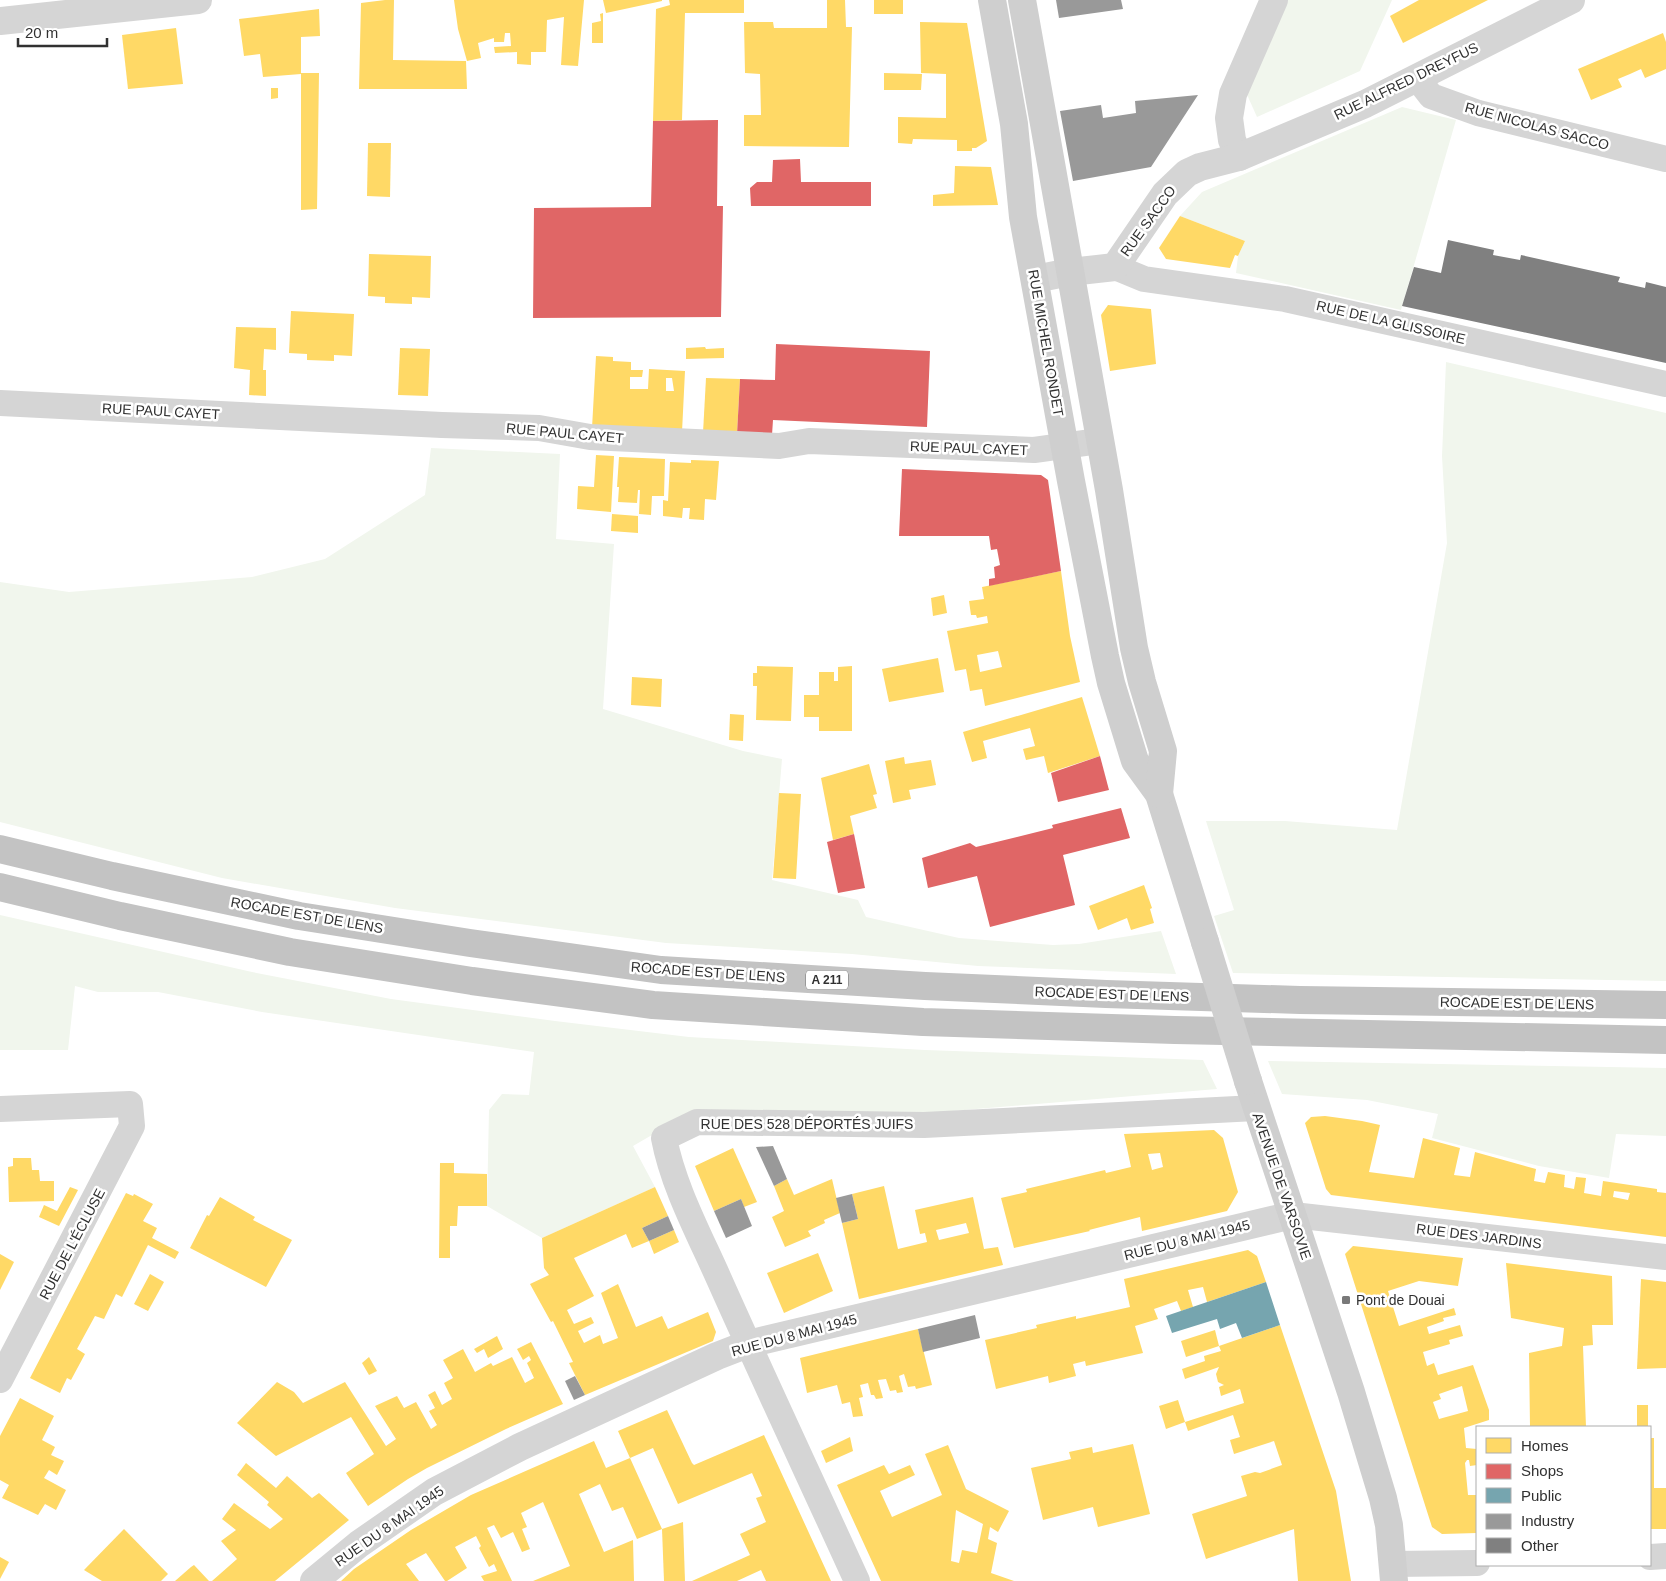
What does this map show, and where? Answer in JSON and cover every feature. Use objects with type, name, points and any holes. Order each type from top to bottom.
[{"type":"highway","name":"ROCADE EST DE LENS","points":[[0,850],[299,916],[661,970],[925,986],[1106,994],[1300,1000],[1666,1005]]},
{"type":"highway","points":[[0,887],[120,916],[290,952],[472,981],[653,1005],[932,1022],[1175,1030],[1666,1040]]},
{"type":"main road","name":"RUE MICHEL RONDET","points":[[992,0],[1014,124],[1022,207],[1064,448],[1111,683]]},
{"type":"main road","points":[[1022,0],[1100,442]]},
{"type":"main road","name":"AVENUE DE VARSOVIE","points":[[1100,442],[1134,648],[1142,682],[1163,751],[1160,794]]},
{"type":"main road","name":"AVENUE DE VARSOVIE","points":[[1111,683],[1135,761],[1160,794],[1256,1108],[1351,1392],[1384,1498],[1389,1525],[1393,1572]]},
{"type":"street","points":[[0,21],[198,0]]},
{"type":"street","points":[[1239,156],[1232,140],[1229,118],[1233,94],[1274,0]]},
{"type":"street","name":"RUE ALFRED DREYFUS","points":[[1239,156],[1365,104],[1571,0]]},
{"type":"street","name":"RUE NICOLAS SACCO","points":[[1417,78],[1431,96],[1478,112],[1666,159]]},
{"type":"street","name":"RUE SACCO","points":[[1115,267],[1165,194],[1175,183],[1187,173],[1200,167],[1239,156]]},
{"type":"street","points":[[1035,280],[1070,272],[1115,267]]},
{"type":"street","name":"RUE DE LA GLISSOIRE","points":[[1115,267],[1144,279],[1285,299],[1666,384]]},
{"type":"street","name":"RUE PAUL CAYET","points":[[0,403],[539,428],[590,437],[780,446],[809,441],[1027,450],[1064,448],[1100,442]]},
{"type":"street","name":"RUE DE L'ÉCLUSE","points":[[0,1109],[130,1104],[132,1126],[0,1380]]},
{"type":"street","name":"RUE DES 528 DÉPORTÉS JUIFS","points":[[857,1581],[748,1344],[668,1159],[664,1138],[697,1122],[924,1125],[1256,1108]]},
{"type":"street","name":"RUE DES JARDINS","points":[[1292,1215],[1666,1257]]},
{"type":"street","name":"RUE DU 8 MAI 1945","points":[[314,1581],[359,1544],[434,1492],[520,1447],[717,1356],[748,1344],[1292,1215]]},
{"type":"street","points":[[1651,1557],[1666,1556]]},
{"type":"street","points":[[1393,1572],[1476,1563]]},
{"type":"shaded area","points":[[1283,0],[1392,0],[1360,71],[1257,117],[1244,88]]},
{"type":"shaded area","points":[[1402,107],[1456,120],[1401,310],[1236,273],[1238,256],[1245,241],[1180,216],[1202,192]]},
{"type":"shaded area","points":[[1446,362],[1666,413],[1666,981],[1233,973],[1214,916],[1234,910],[1206,821],[1285,821],[1397,830],[1447,543],[1442,456]]},
{"type":"shaded area","points":[[431,448],[560,454],[556,539],[614,544],[603,709],[743,751],[782,759],[772,880],[858,900],[866,917],[959,938],[1053,945],[1079,944],[1161,931],[1176,974],[978,966],[852,954],[666,943],[395,908],[222,878],[0,822],[0,582],[69,592],[252,577],[325,559],[425,495]]},
{"type":"shaded area","points":[[0,915],[252,972],[391,999],[689,1037],[925,1050],[1203,1060],[1217,1089],[928,1113],[695,1110],[633,1146],[655,1187],[542,1238],[487,1206],[489,1110],[502,1094],[529,1095],[534,1052],[262,1012],[158,992],[98,992],[75,986],[68,1050],[0,1050]]},
{"type":"shaded area","points":[[1268,1061],[1666,1068],[1666,1136],[1616,1134],[1609,1178],[1539,1166],[1432,1138],[1438,1114],[1367,1100],[1282,1094]]},
{"type":"building: Homes","points":[[394,0],[393,60],[466,61],[467,89],[359,89],[361,3]]},
{"type":"building: Homes","points":[[454,0],[584,0],[578,66],[561,65],[564,17],[547,20],[546,52],[531,52],[531,65],[517,64],[517,52],[495,53],[494,47],[511,46],[510,33],[505,33],[504,42],[494,42],[494,38],[478,43],[481,58],[467,61],[458,29]]},
{"type":"building: Homes","points":[[603,0],[662,0],[662,1],[606,13]]},
{"type":"building: Homes","points":[[669,0],[744,0],[744,13],[685,13],[682,120],[653,121],[656,9],[670,5]]},
{"type":"building: Homes","points":[[827,0],[845,0],[846,27],[852,27],[849,147],[744,146],[744,115],[761,115],[760,74],[745,73],[744,22],[773,22],[774,28],[827,28]]},
{"type":"building: Homes","points":[[874,0],[903,0],[903,14],[874,14]]},
{"type":"building: Homes","points":[[1419,0],[1488,0],[1403,43],[1390,16]]},
{"type":"building: Homes","points":[[319,9],[320,36],[301,37],[301,73],[319,73],[317,209],[301,210],[301,74],[263,77],[260,54],[244,56],[239,19]]},
{"type":"building: Homes","points":[[603,13],[603,43],[592,43],[592,23],[601,21],[600,14]]},
{"type":"building: Homes","points":[[920,22],[967,23],[987,141],[976,148],[972,148],[972,151],[957,151],[957,140],[913,139],[912,144],[898,143],[898,117],[946,118],[946,74],[921,73]]},
{"type":"building: Homes","points":[[176,28],[183,84],[128,89],[122,35]]},
{"type":"building: Homes","points":[[1663,33],[1666,42],[1666,69],[1645,78],[1641,69],[1618,79],[1622,87],[1591,100],[1578,69]]},
{"type":"building: Homes","points":[[884,73],[922,74],[921,90],[884,90]]},
{"type":"building: Homes","points":[[271,88],[278,88],[278,98],[271,99]]},
{"type":"building: Homes","points":[[368,143],[391,143],[390,197],[367,196]]},
{"type":"building: Homes","points":[[955,166],[991,167],[998,205],[933,206],[933,195],[954,193]]},
{"type":"building: Homes","points":[[1180,216],[1245,241],[1238,256],[1235,255],[1230,268],[1166,259],[1159,248]]},
{"type":"building: Homes","points":[[369,254],[431,256],[430,298],[412,297],[412,304],[385,303],[385,297],[368,296]]},
{"type":"building: Homes","points":[[1108,305],[1151,309],[1156,364],[1110,371],[1101,315]]},
{"type":"building: Homes","points":[[291,311],[354,314],[352,356],[334,355],[334,361],[307,360],[307,354],[289,353]]},
{"type":"building: Homes","points":[[236,327],[276,328],[276,350],[264,349],[263,370],[266,370],[266,396],[249,395],[250,370],[234,368]]},
{"type":"building: Homes","points":[[705,347],[706,349],[724,348],[724,358],[686,359],[686,348]]},
{"type":"building: Homes","points":[[400,348],[430,349],[428,396],[398,395]]},
{"type":"building: Homes","points":[[596,356],[613,357],[613,361],[631,362],[631,370],[643,370],[642,377],[630,377],[630,389],[648,389],[649,369],[685,371],[682,432],[592,428]],"holes":[[[666,378],[672,378],[674,391],[666,391]]]},
{"type":"building: Homes","points":[[706,378],[740,379],[737,434],[703,433]]},
{"type":"building: Homes","points":[[596,455],[614,456],[611,512],[577,509],[578,486],[594,487]]},
{"type":"building: Homes","points":[[619,457],[665,459],[664,496],[652,496],[651,515],[639,514],[640,490],[638,490],[637,503],[618,502]]},
{"type":"building: Homes","points":[[691,460],[719,461],[716,500],[705,499],[704,520],[689,519],[690,508],[683,508],[682,518],[663,516],[663,500],[668,501],[670,462],[691,463]]},
{"type":"building: Homes","points":[[612,514],[638,516],[638,533],[611,531]]},
{"type":"building: Homes","points":[[1061,571],[1070,636],[1080,682],[985,706],[982,689],[970,691],[966,669],[955,671],[947,631],[988,623],[987,616],[977,618],[976,615],[971,615],[969,601],[984,599],[982,587]],"holes":[[[998,651],[1002,667],[980,672],[977,655]]]},
{"type":"building: Homes","points":[[944,595],[947,613],[933,616],[931,598]]},
{"type":"building: Homes","points":[[938,658],[944,692],[889,702],[882,669]]},
{"type":"building: Homes","points":[[757,666],[793,667],[791,721],[756,720],[757,686],[753,686],[753,673],[757,673]]},
{"type":"building: Homes","points":[[852,666],[852,731],[819,731],[819,717],[804,717],[804,695],[819,695],[819,672],[834,672],[834,681],[838,681],[838,667]]},
{"type":"building: Homes","points":[[632,677],[662,679],[661,707],[631,705]]},
{"type":"building: Homes","points":[[1082,697],[1100,756],[1048,773],[1044,756],[1026,760],[1023,749],[1035,746],[1030,728],[983,741],[987,758],[972,762],[963,732]]},
{"type":"building: Homes","points":[[730,714],[744,715],[743,741],[729,740]]},
{"type":"building: Homes","points":[[904,757],[905,764],[931,760],[936,785],[909,790],[911,799],[893,803],[885,761]]},
{"type":"building: Homes","points":[[869,764],[877,794],[873,795],[877,808],[850,816],[854,834],[833,840],[821,778]]},
{"type":"building: Homes","points":[[779,793],[801,794],[796,879],[773,878]]},
{"type":"building: Homes","points":[[1144,885],[1152,908],[1150,909],[1154,923],[1131,930],[1127,918],[1098,930],[1089,906]]},
{"type":"building: Homes","points":[[1325,1116],[1380,1125],[1369,1172],[1414,1178],[1423,1138],[1460,1148],[1454,1175],[1470,1177],[1475,1152],[1536,1169],[1534,1181],[1545,1183],[1548,1172],[1565,1175],[1564,1187],[1574,1189],[1576,1177],[1586,1178],[1584,1193],[1601,1196],[1603,1181],[1657,1189],[1657,1192],[1666,1193],[1666,1237],[1331,1195],[1326,1189],[1305,1123],[1311,1117]],"holes":[[[1614,1191],[1630,1193],[1628,1200],[1613,1197]]]},
{"type":"building: Homes","points":[[1214,1130],[1223,1138],[1238,1192],[1227,1211],[1142,1231],[1140,1217],[1090,1231],[1014,1248],[1001,1198],[1027,1192],[1026,1189],[1105,1170],[1106,1173],[1131,1167],[1124,1134]],"holes":[[[1160,1153],[1163,1167],[1152,1170],[1148,1154]]]},
{"type":"building: Homes","points":[[733,1148],[757,1202],[744,1207],[741,1199],[714,1211],[695,1166]]},
{"type":"building: Homes","points":[[13,1158],[31,1158],[32,1170],[39,1170],[40,1181],[54,1181],[54,1201],[9,1202],[8,1167],[13,1166]]},
{"type":"building: Homes","points":[[440,1163],[454,1163],[454,1173],[487,1174],[487,1206],[458,1206],[457,1226],[450,1226],[450,1258],[439,1258]]},
{"type":"building: Homes","points":[[787,1179],[794,1195],[832,1179],[840,1213],[824,1220],[825,1223],[808,1231],[811,1236],[785,1247],[772,1217],[784,1211],[774,1186]]},
{"type":"building: Homes","points":[[884,1186],[898,1249],[927,1242],[925,1233],[920,1234],[915,1210],[973,1197],[984,1249],[998,1247],[1003,1265],[859,1299],[842,1223],[858,1219],[852,1194]],"holes":[[[966,1223],[969,1233],[939,1240],[936,1230]]]},
{"type":"building: Homes","points":[[70,1187],[78,1190],[59,1226],[39,1217],[44,1205],[57,1211]]},
{"type":"building: Homes","points":[[655,1187],[668,1216],[642,1228],[649,1241],[632,1248],[626,1234],[574,1258],[594,1296],[567,1310],[574,1324],[591,1317],[594,1323],[578,1331],[584,1343],[600,1335],[603,1344],[618,1338],[601,1293],[618,1284],[636,1327],[662,1316],[668,1329],[708,1312],[716,1332],[713,1341],[585,1395],[569,1363],[573,1362],[553,1321],[551,1322],[530,1284],[549,1275],[544,1268],[542,1238]]},
{"type":"building: Homes","points":[[126,1193],[133,1196],[134,1194],[153,1204],[143,1221],[157,1228],[152,1238],[179,1252],[175,1259],[148,1245],[122,1297],[116,1294],[104,1319],[95,1316],[77,1349],[85,1354],[71,1380],[67,1378],[60,1393],[30,1378]]},
{"type":"building: Homes","points":[[220,1197],[255,1217],[253,1220],[292,1240],[266,1287],[190,1248],[207,1215],[209,1216]]},
{"type":"building: Homes","points":[[674,1230],[679,1242],[654,1254],[649,1241]]},
{"type":"building: Homes","points":[[1353,1246],[1463,1258],[1458,1286],[1419,1281],[1388,1291],[1399,1326],[1454,1308],[1456,1315],[1443,1318],[1444,1321],[1427,1327],[1429,1334],[1460,1325],[1463,1336],[1449,1340],[1450,1344],[1423,1352],[1427,1366],[1434,1363],[1438,1375],[1473,1365],[1489,1410],[1489,1420],[1464,1428],[1466,1448],[1476,1449],[1476,1465],[1470,1466],[1469,1460],[1465,1463],[1468,1495],[1476,1495],[1476,1533],[1442,1534],[1432,1527],[1345,1254]],"holes":[[[1462,1386],[1468,1411],[1439,1419],[1433,1402],[1441,1399],[1439,1394]]]},
{"type":"building: Homes","points":[[1248,1250],[1257,1256],[1266,1282],[1207,1302],[1203,1287],[1188,1290],[1193,1307],[1181,1311],[1177,1301],[1154,1309],[1158,1319],[1135,1326],[1143,1353],[1086,1366],[1085,1361],[1073,1364],[1076,1376],[1049,1383],[1048,1376],[996,1389],[985,1340],[1037,1328],[1036,1325],[1076,1316],[1076,1319],[1130,1307],[1124,1279]]},
{"type":"building: Homes","points":[[818,1253],[833,1291],[784,1313],[767,1273]]},
{"type":"building: Homes","points":[[0,1254],[14,1262],[0,1290]]},
{"type":"building: Homes","points":[[1506,1263],[1612,1276],[1613,1325],[1592,1325],[1593,1345],[1583,1346],[1586,1426],[1530,1426],[1529,1353],[1562,1346],[1564,1328],[1511,1318]]},
{"type":"building: Homes","points":[[150,1274],[164,1282],[148,1311],[134,1304]]},
{"type":"building: Homes","points":[[1641,1279],[1666,1282],[1666,1368],[1637,1369]]},
{"type":"building: Homes","points":[[1280,1325],[1336,1491],[1351,1581],[1298,1581],[1294,1529],[1206,1559],[1192,1514],[1247,1496],[1241,1476],[1255,1472],[1260,1473],[1282,1465],[1274,1441],[1234,1454],[1230,1440],[1240,1437],[1233,1415],[1188,1431],[1185,1422],[1244,1403],[1240,1389],[1221,1396],[1219,1387],[1224,1385],[1218,1382],[1216,1374],[1219,1367],[1185,1379],[1182,1369],[1205,1361],[1204,1356],[1221,1351],[1219,1346]]},
{"type":"building: Homes","points":[[918,1329],[932,1385],[916,1389],[915,1386],[908,1387],[904,1374],[899,1376],[903,1392],[897,1393],[896,1390],[890,1391],[886,1379],[878,1380],[883,1398],[876,1399],[874,1395],[871,1395],[868,1383],[860,1385],[863,1397],[859,1398],[863,1416],[853,1417],[850,1402],[842,1404],[837,1385],[807,1393],[800,1358]]},
{"type":"building: Homes","points":[[1215,1330],[1219,1346],[1186,1357],[1181,1341]]},
{"type":"building: Homes","points":[[497,1336],[503,1349],[488,1358],[484,1349],[477,1353],[474,1349]]},
{"type":"building: Homes","points":[[531,1342],[563,1404],[506,1429],[427,1468],[368,1506],[346,1473],[374,1454],[351,1417],[276,1456],[237,1423],[277,1382],[294,1392],[303,1403],[345,1382],[386,1446],[396,1439],[375,1406],[397,1396],[404,1408],[416,1402],[431,1429],[437,1425],[429,1411],[435,1408],[428,1395],[435,1391],[442,1405],[452,1399],[444,1383],[453,1378],[443,1360],[463,1349],[475,1372],[491,1363],[493,1366],[512,1357],[525,1383],[534,1378],[527,1363],[531,1360],[529,1356],[523,1360],[517,1349]]},
{"type":"building: Homes","points":[[369,1357],[377,1371],[369,1375],[362,1363]]},
{"type":"building: Homes","points":[[20,1398],[54,1416],[42,1440],[55,1447],[51,1455],[64,1461],[57,1475],[49,1470],[44,1478],[66,1490],[56,1510],[45,1504],[38,1515],[2,1498],[9,1485],[0,1480],[0,1436]]},
{"type":"building: Homes","points":[[1178,1400],[1185,1422],[1166,1429],[1159,1406]]},
{"type":"building: Homes","points":[[1637,1405],[1648,1405],[1648,1426],[1637,1426]]},
{"type":"building: Homes","points":[[667,1410],[694,1465],[764,1435],[831,1581],[766,1581],[761,1570],[737,1581],[692,1581],[750,1555],[740,1534],[766,1522],[756,1498],[762,1496],[752,1473],[678,1504],[653,1448],[630,1458],[618,1431]]},
{"type":"building: Homes","points":[[850,1437],[853,1451],[826,1463],[821,1451]]},
{"type":"building: Homes","points":[[1651,1438],[1654,1438],[1654,1488],[1666,1488],[1666,1529],[1651,1529]]},
{"type":"building: Homes","points":[[594,1441],[606,1468],[630,1458],[662,1529],[637,1539],[623,1507],[612,1511],[600,1484],[579,1494],[604,1552],[633,1540],[634,1581],[533,1581],[570,1566],[543,1502],[521,1513],[527,1527],[522,1529],[530,1549],[522,1552],[513,1532],[501,1538],[494,1525],[487,1528],[512,1581],[484,1581],[481,1576],[497,1571],[494,1564],[489,1567],[479,1548],[481,1546],[476,1536],[455,1547],[467,1568],[447,1581],[445,1581],[426,1553],[406,1564],[419,1581],[341,1581],[354,1569],[411,1530],[471,1495]]},
{"type":"building: Homes","points":[[1133,1444],[1150,1514],[1098,1527],[1093,1507],[1043,1520],[1031,1468],[1071,1459],[1069,1452],[1092,1447],[1093,1453]]},
{"type":"building: Homes","points":[[948,1445],[966,1489],[1009,1511],[998,1532],[990,1527],[988,1539],[997,1543],[991,1573],[1014,1581],[881,1581],[837,1485],[884,1465],[889,1474],[910,1465],[915,1475],[880,1491],[892,1517],[942,1495],[925,1454]],"holes":[[[956,1510],[983,1524],[977,1553],[962,1550],[959,1563],[951,1561]]]},
{"type":"building: Homes","points":[[246,1463],[276,1488],[287,1476],[312,1498],[319,1493],[349,1520],[275,1581],[212,1581],[237,1559],[221,1541],[236,1530],[222,1519],[234,1503],[270,1529],[283,1519],[267,1505],[269,1502],[237,1475]]},
{"type":"building: Homes","points":[[683,1522],[685,1581],[664,1581],[662,1529]]},
{"type":"building: Homes","points":[[124,1529],[168,1574],[161,1581],[102,1581],[84,1570]]},
{"type":"building: Homes","points":[[0,1557],[9,1562],[0,1579]]},
{"type":"building: Homes","points":[[194,1565],[209,1581],[175,1581],[191,1567]]},
{"type":"building: Shops","points":[[718,120],[717,206],[723,206],[721,317],[533,318],[534,208],[651,207],[653,121]]},
{"type":"building: Shops","points":[[800,159],[801,182],[871,182],[871,206],[751,206],[750,188],[757,182],[772,182],[773,160]]},
{"type":"building: Shops","points":[[776,344],[930,351],[927,427],[773,420],[772,435],[737,434],[740,379],[775,380]]},
{"type":"building: Shops","points":[[902,469],[1041,475],[1048,480],[1061,571],[989,586],[989,579],[995,578],[994,567],[1000,565],[997,549],[991,550],[989,536],[899,536]]},
{"type":"building: Shops","points":[[1100,756],[1109,790],[1058,802],[1051,773]]},
{"type":"building: Shops","points":[[1121,808],[1130,838],[1063,855],[1075,905],[990,927],[977,876],[928,888],[922,858],[970,843],[976,847],[1053,828],[1052,825]]},
{"type":"building: Shops","points":[[854,834],[865,888],[838,893],[827,842]]},
{"type":"building: Public","points":[[1266,1282],[1280,1325],[1242,1338],[1236,1323],[1220,1329],[1217,1319],[1172,1333],[1166,1316]]},
{"type":"building: Industry","points":[[1056,0],[1121,0],[1123,9],[1059,18]]},
{"type":"building: Industry","points":[[1198,95],[1151,167],[1073,181],[1060,111],[1101,105],[1103,118],[1136,113],[1135,101]]},
{"type":"building: Industry","points":[[773,1146],[787,1179],[774,1186],[756,1147]]},
{"type":"building: Industry","points":[[852,1194],[858,1219],[842,1223],[836,1198]]},
{"type":"building: Industry","points":[[741,1199],[752,1226],[726,1238],[714,1211]]},
{"type":"building: Industry","points":[[668,1216],[674,1230],[649,1241],[642,1228]]},
{"type":"building: Industry","points":[[975,1315],[980,1338],[923,1352],[918,1329]]},
{"type":"building: Industry","points":[[575,1376],[585,1395],[574,1400],[565,1381]]},
{"type":"building: Other","points":[[1448,240],[1494,250],[1493,255],[1520,260],[1521,255],[1620,277],[1618,282],[1645,288],[1646,282],[1666,287],[1666,363],[1402,306],[1414,267],[1441,273]]},
{"type":"place","name":"Pont de Douai","points":[[1346,1300]]}]
